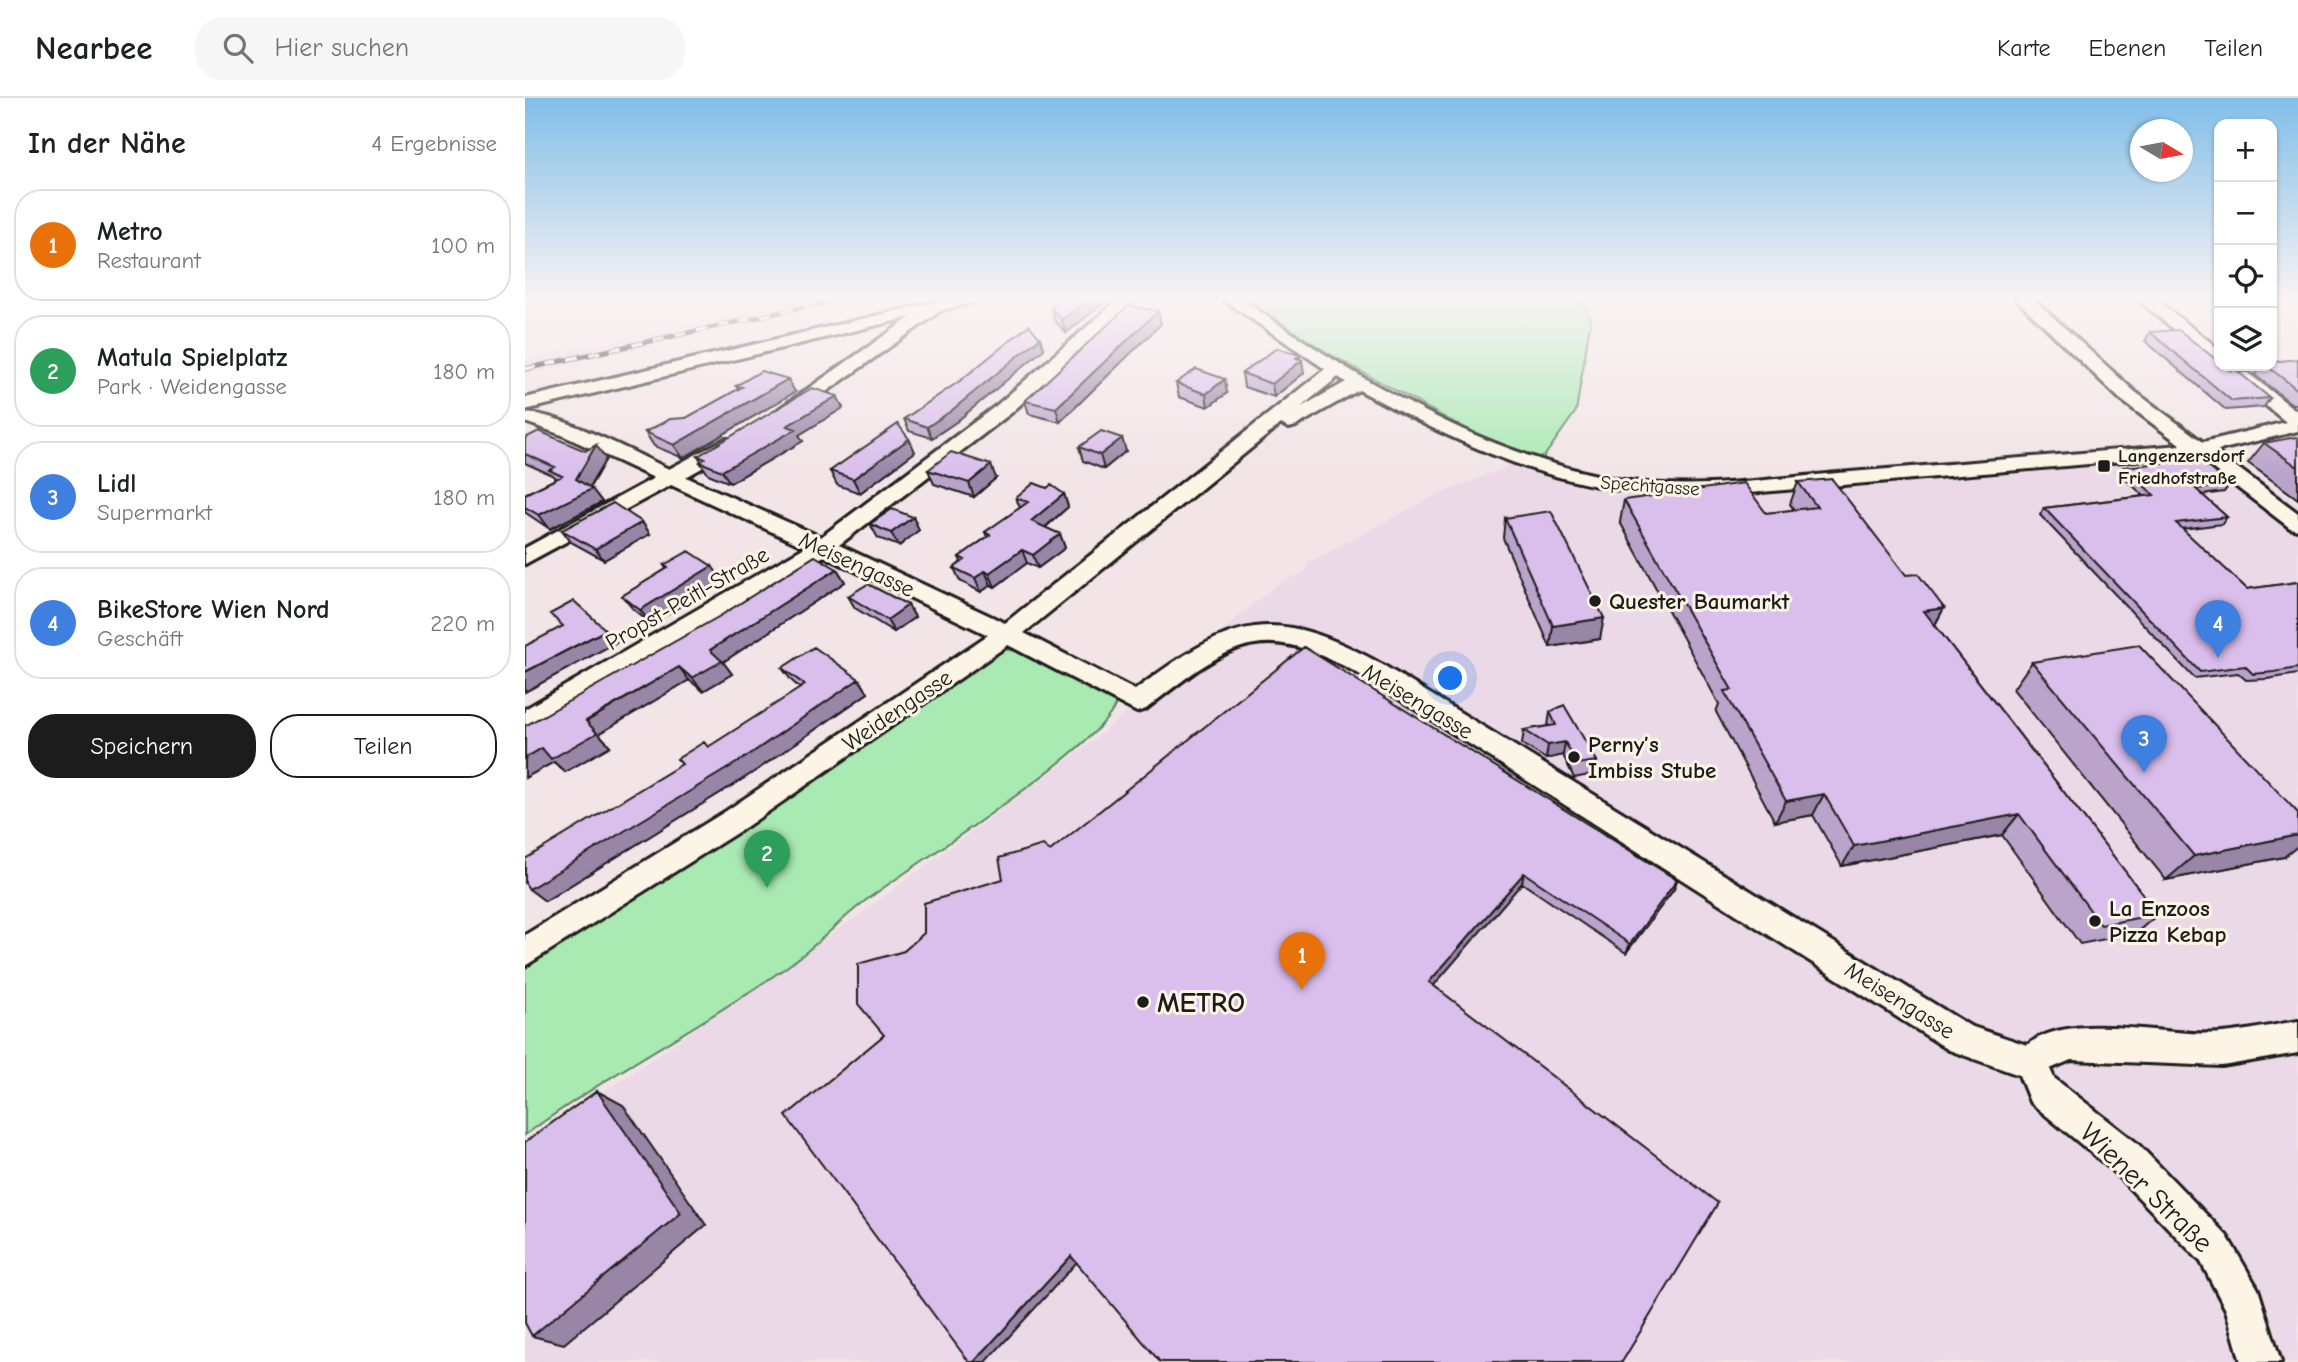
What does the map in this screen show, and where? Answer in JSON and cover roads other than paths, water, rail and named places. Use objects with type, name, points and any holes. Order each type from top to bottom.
[{"type":"street","points":[[527,415],[745,357]]},
{"type":"street","points":[[768,421],[867,357]]},
{"type":"street","name":"Propst-Peitl-Straße","points":[[525,721],[823,547],[1004,409],[1063,357]]},
{"type":"street","name":"Spechtgasse","points":[[1321,357],[1441,424],[1503,452],[1583,478],[1634,488],[1724,489],[2199,449],[2298,424]]},
{"type":"street","points":[[2086,357],[2127,395],[2298,523]]},
{"type":"street","name":"Weidengasse","points":[[525,951],[737,819],[1007,634],[1338,368]]},
{"type":"street","points":[[2235,371],[2298,424]]},
{"type":"street","name":"Weidengasse","points":[[1248,439],[1271,431],[1361,380]]},
{"type":"street","name":"Meisengasse","points":[[527,415],[562,428],[823,547],[1007,634],[1137,702],[1233,639],[1281,633],[1328,646],[1567,791],[1961,1039],[2031,1063]]},
{"type":"street","points":[[525,557],[746,435]]},
{"type":"street","points":[[2031,1063],[2046,1051],[2071,1044],[2222,1050],[2298,1037]]},
{"type":"street","name":"Wiener Straße","points":[[2031,1063],[2042,1090],[2124,1156],[2214,1249],[2244,1303],[2261,1362]]},
{"type":"railway","points":[[525,369],[579,357]]},
{"type":"place","name":"Langenzersdorf Friedhofstraße","points":[[2104,466]]},
{"type":"place","name":"Quester Baumarkt","points":[[1595,601]]},
{"type":"place","name":"BikeStore Wien Nord","points":[[2218,658]]},
{"type":"place","name":"Perny’s Imbiss Stube","points":[[1574,757]]},
{"type":"place","name":"Lidl","points":[[2144,773]]},
{"type":"place","name":"Matula Spielplatz","points":[[767,888]]},
{"type":"place","name":"La Enzoos Pizza Kebap","points":[[2095,921]]},
{"type":"place","name":"Metro","points":[[1302,990]]},
{"type":"place","name":"METRO","points":[[1143,1002]]}]
